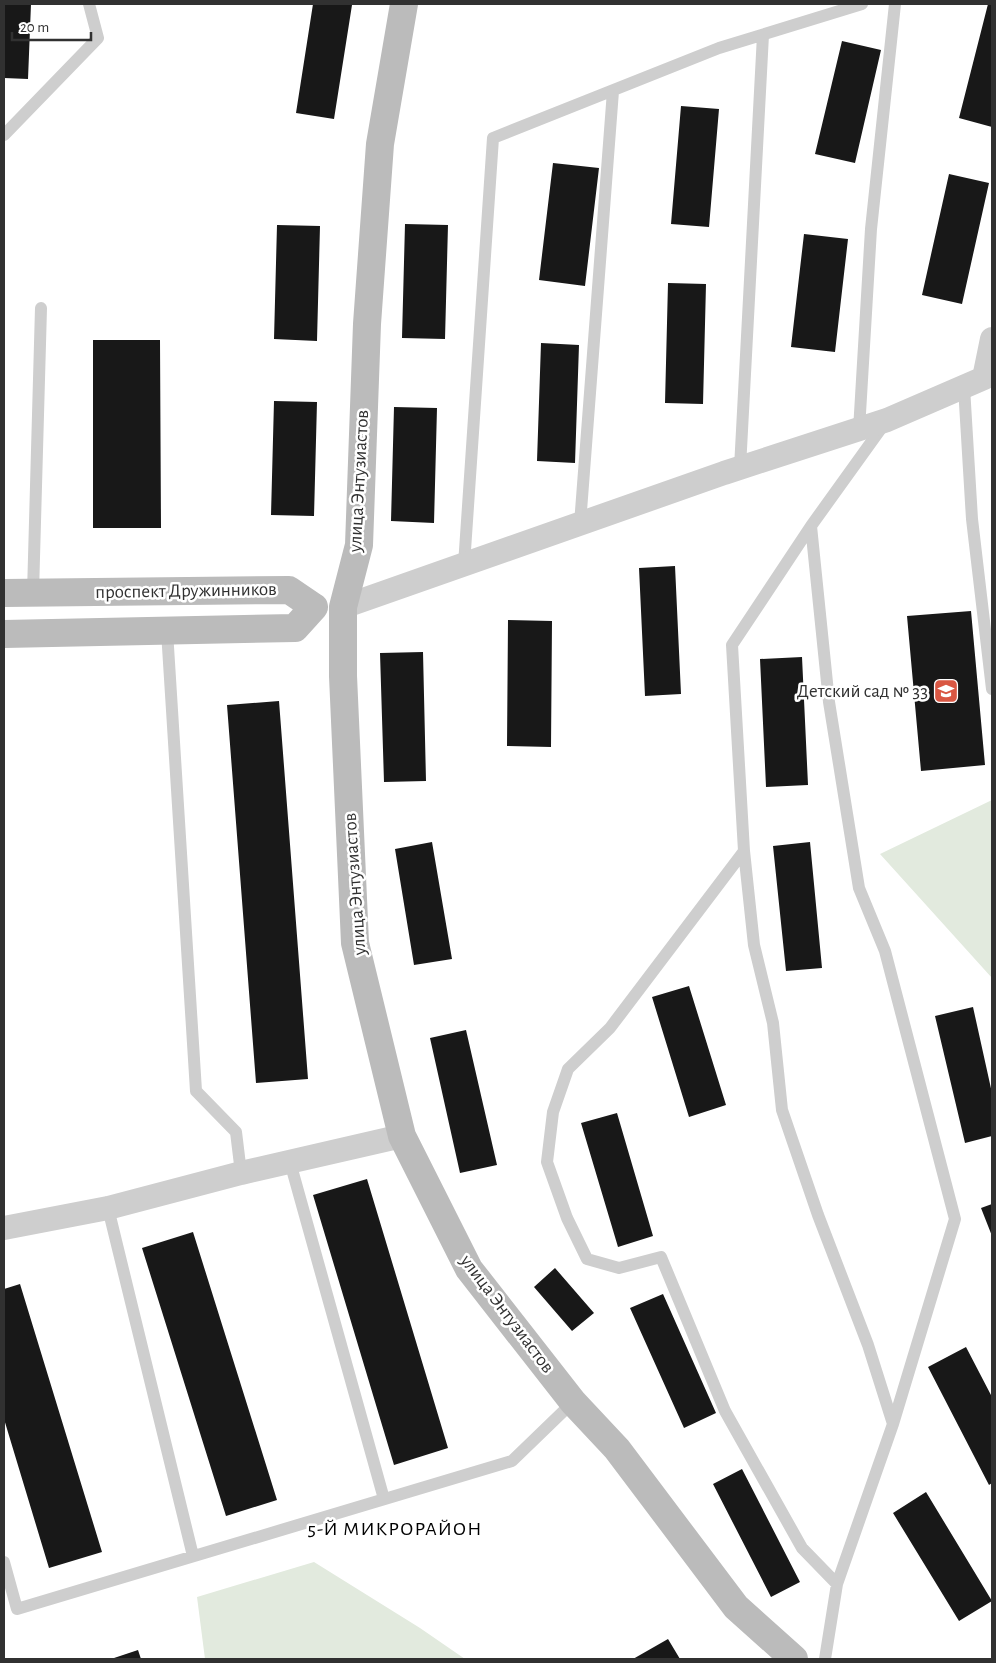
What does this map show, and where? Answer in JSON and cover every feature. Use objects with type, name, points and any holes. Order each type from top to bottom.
[{"type":"street","name":"улица Энтузиастов","points":[[404,4],[380,144],[367,324],[359,546],[343,607],[343,676],[355,943],[402,1136],[469,1270],[573,1402],[617,1449],[736,1607],[794,1659]]},
{"type":"street","points":[[314,607],[343,607],[740,468],[887,420],[980,379],[992,339]]},
{"type":"street","name":"проспект Дружинников","points":[[4,593],[289,590],[314,607],[295,628],[4,634]]},
{"type":"street","points":[[4,1228],[108,1208],[241,1172],[402,1136]]},
{"type":"lane","points":[[4,135],[98,38],[89,4]]},
{"type":"lane","points":[[464,565],[493,138],[719,48],[862,4]]},
{"type":"lane","points":[[859,430],[870,229],[895,4]]},
{"type":"lane","points":[[740,468],[763,35]]},
{"type":"lane","points":[[580,524],[613,91]]},
{"type":"lane","points":[[33,593],[41,308]]},
{"type":"lane","points":[[980,379],[972,519],[992,689]]},
{"type":"lane","points":[[887,420],[811,526],[732,645],[744,851],[754,945],[773,1023],[782,1110],[818,1215],[868,1345],[893,1424]]},
{"type":"lane","points":[[811,526],[829,702],[859,888],[885,951],[955,1219],[893,1424],[837,1584],[825,1659]]},
{"type":"lane","points":[[167,631],[196,1092],[236,1132],[241,1172]]},
{"type":"lane","points":[[744,851],[610,1028],[568,1068],[553,1112],[547,1162],[567,1218],[587,1259],[619,1268],[661,1257],[725,1411],[802,1548],[837,1584]]},
{"type":"lane","points":[[290,1162],[384,1499]]},
{"type":"lane","points":[[108,1208],[193,1556]]},
{"type":"lane","points":[[4,1562],[17,1609],[512,1461],[573,1402]]},
{"type":"shaded area","points":[[992,800],[992,978],[880,854]]},
{"type":"shaded area","points":[[314,1562],[420,1628],[465,1659],[205,1659],[197,1597]]},
{"type":"building","points":[[4,4],[31,4],[28,79],[4,78]]},
{"type":"building","points":[[313,4],[352,5],[334,119],[296,113]]},
{"type":"building","points":[[988,4],[992,4],[992,127],[959,118]]},
{"type":"building","points":[[842,41],[881,50],[855,163],[815,154]]},
{"type":"building","points":[[681,106],[719,109],[709,227],[671,224]]},
{"type":"building","points":[[553,163],[599,168],[585,286],[539,280]]},
{"type":"building","points":[[949,174],[989,183],[962,304],[922,295]]},
{"type":"building","points":[[405,224],[448,225],[445,339],[402,338]]},
{"type":"building","points":[[277,225],[320,226],[317,341],[274,339]]},
{"type":"building","points":[[804,234],[848,239],[835,352],[791,347]]},
{"type":"building","points":[[668,283],[706,284],[703,404],[665,403]]},
{"type":"building","points":[[93,340],[160,340],[161,528],[93,528]]},
{"type":"building","points":[[541,343],[579,345],[575,463],[537,461]]},
{"type":"building","points":[[274,401],[317,402],[314,516],[271,515]]},
{"type":"building","points":[[394,407],[437,408],[434,523],[391,521]]},
{"type":"building","points":[[675,566],[681,694],[645,696],[639,568]]},
{"type":"building","name":"Детский сад № 33","points":[[971,611],[985,765],[921,771],[907,616]]},
{"type":"building","points":[[508,620],[552,621],[551,747],[507,746]]},
{"type":"building","points":[[423,652],[426,781],[384,782],[380,653]]},
{"type":"building","points":[[802,657],[808,785],[766,787],[760,659]]},
{"type":"building","points":[[279,701],[308,1079],[256,1083],[227,705]]},
{"type":"building","points":[[432,842],[452,959],[414,965],[395,849]]},
{"type":"building","points":[[810,842],[822,968],[786,971],[773,846]]},
{"type":"building","points":[[689,986],[726,1105],[689,1117],[652,997]]},
{"type":"building","points":[[973,1007],[992,1093],[992,1136],[965,1143],[935,1016]]},
{"type":"building","points":[[466,1030],[497,1165],[460,1173],[430,1038]]},
{"type":"building","points":[[617,1113],[653,1236],[618,1247],[581,1123]]},
{"type":"building","points":[[367,1179],[448,1448],[394,1465],[313,1195]]},
{"type":"building","points":[[992,1204],[992,1236],[981,1208]]},
{"type":"building","points":[[193,1232],[277,1500],[226,1516],[142,1248]]},
{"type":"building","points":[[555,1268],[594,1313],[572,1331],[534,1287]]},
{"type":"building","points":[[20,1284],[102,1552],[49,1568],[4,1419],[4,1289]]},
{"type":"building","points":[[663,1294],[716,1413],[684,1428],[630,1308]]},
{"type":"building","points":[[966,1347],[992,1397],[992,1483],[989,1485],[928,1367]]},
{"type":"building","points":[[742,1469],[800,1582],[771,1597],[713,1484]]},
{"type":"building","points":[[926,1492],[992,1601],[959,1621],[893,1513]]},
{"type":"building","points":[[668,1639],[680,1659],[633,1659]]},
{"type":"building","points":[[138,1650],[141,1659],[111,1659]]},
{"type":"place","name":"Детский сад № 33","points":[[946,691]]},
{"type":"district","name":"5-Й МИКРОРАЙОН","points":[[395,1529]]}]
